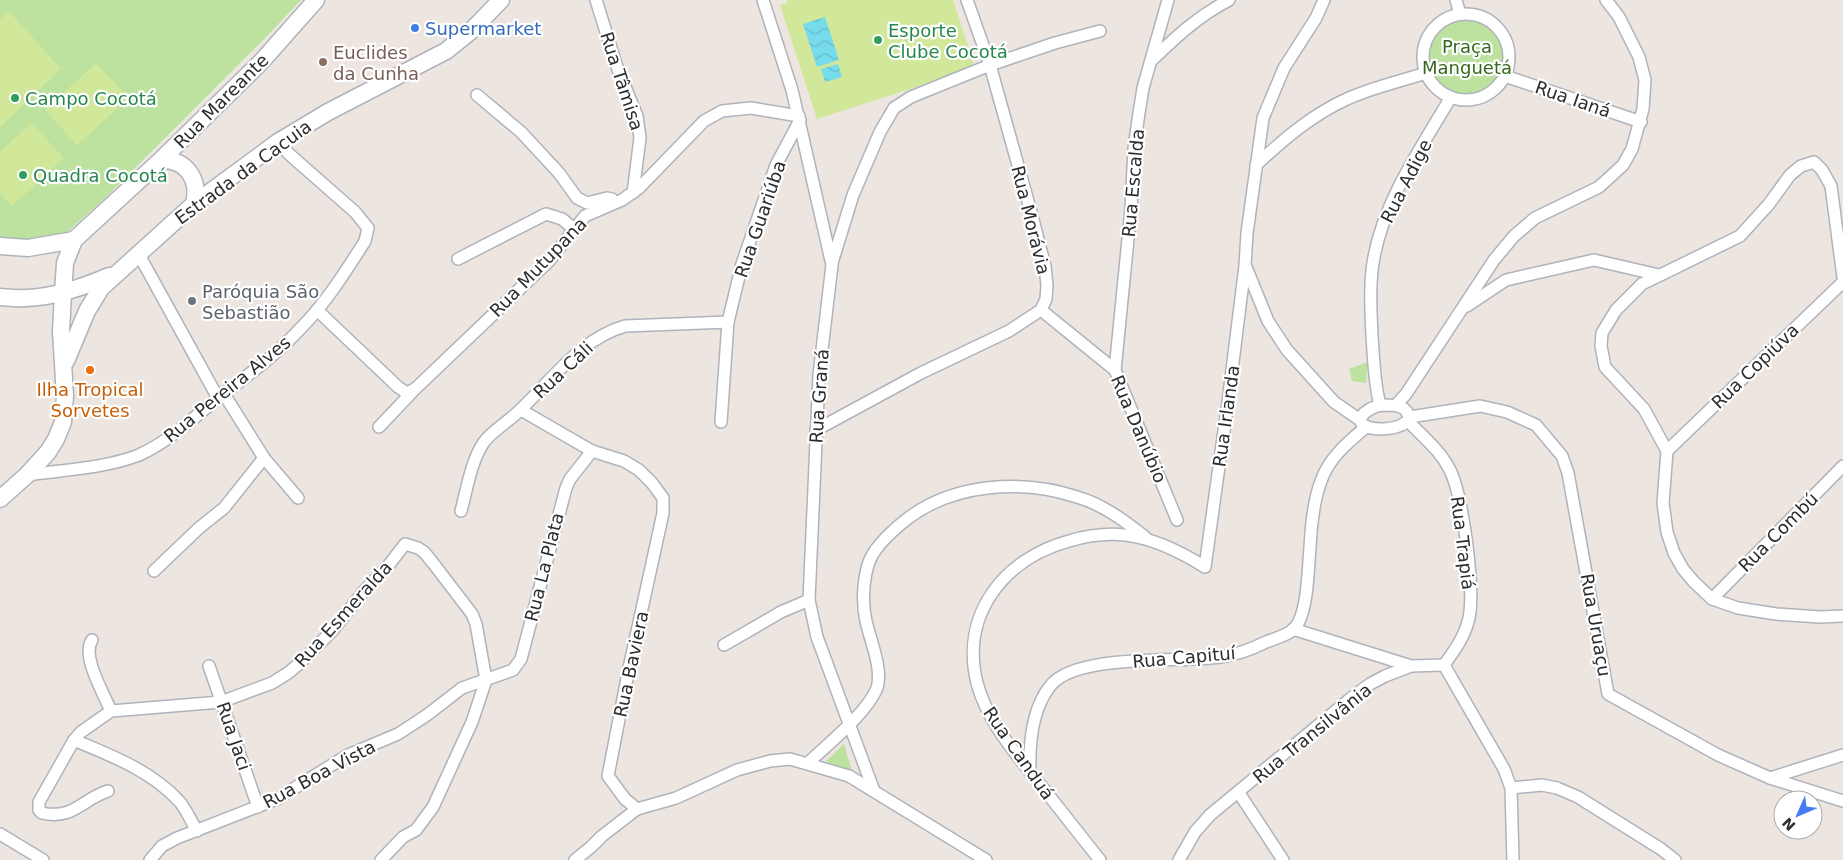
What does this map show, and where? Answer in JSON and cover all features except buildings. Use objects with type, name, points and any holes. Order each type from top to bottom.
[{"type":"main road","name":"Rua Mareante","points":[[0,499],[28,475],[48,452],[56,439],[62,422],[65,396],[61,331],[63,294],[65,264],[74,240],[161,160],[262,61],[316,0]]},
{"type":"main road","name":"Estrada da Cacuia","points":[[116,273],[194,204],[278,142],[328,112],[446,51],[472,30],[499,1]]},
{"type":"main road","points":[[161,160],[179,163],[192,176],[196,195],[194,204]]},
{"type":"main road","points":[[0,246],[28,248],[74,240]]},
{"type":"main road","points":[[0,297],[16,299],[63,294],[85,287],[116,273]]},
{"type":"main road","points":[[64,365],[94,299],[116,273]]},
{"type":"street","name":"Rua Tâmisa","points":[[596,0],[617,67],[637,116],[640,138],[633,193]]},
{"type":"street","name":"Rua Graná","points":[[763,0],[800,118],[832,265],[816,430],[809,600],[817,637],[874,791]]},
{"type":"street","name":"Rua Morávia","points":[[967,0],[990,65],[1045,266],[1046,300],[1041,310]]},
{"type":"street","name":"Rua Escalda","points":[[1115,370],[1131,209],[1134,148],[1142,96],[1150,61],[1168,0]]},
{"type":"street","points":[[1150,61],[1190,24],[1208,11],[1229,0]]},
{"type":"street","name":"Rua Irlanda","points":[[1200,564],[1245,266],[1263,118],[1284,68],[1316,18],[1324,0]]},
{"type":"street","points":[[1456,0],[1460,14]]},
{"type":"street","points":[[1407,417],[1406,394],[1494,260],[1524,226],[1535,218],[1599,187],[1623,165],[1632,150],[1641,122],[1645,80],[1639,57],[1619,17],[1606,0]]},
{"type":"street","points":[[1460,14],[1473,14],[1486,18],[1497,26],[1505,37],[1509,50],[1509,63],[1505,76],[1498,86],[1488,94],[1470,99],[1451,97],[1440,91],[1432,83],[1426,72],[1423,60],[1424,47],[1429,35],[1437,25],[1448,18],[1460,14]]},
{"type":"street","points":[[832,265],[853,195],[880,132],[894,108],[911,97],[990,65],[1100,30]]},
{"type":"street","points":[[1256,165],[1288,135],[1317,114],[1350,97],[1426,72]]},
{"type":"street","name":"Rua Ianá","points":[[1505,76],[1641,122]]},
{"type":"street","points":[[477,95],[521,132],[559,173],[577,198],[587,203],[606,198],[622,200]]},
{"type":"street","name":"Rua Adige","points":[[1377,406],[1371,318],[1371,286],[1374,258],[1383,223],[1395,195],[1451,97]]},
{"type":"street","name":"Rua Mutupana","points":[[379,427],[415,389],[548,262],[585,216],[622,200],[633,193],[644,184],[704,120],[728,110],[751,108],[800,118]]},
{"type":"street","name":"Rua Guariúba","points":[[721,422],[728,322],[742,264],[776,165],[800,118]]},
{"type":"street","name":"Rua Pereira Alves","points":[[28,475],[98,465],[139,455],[181,429],[285,344],[317,310],[365,241],[368,228],[355,212],[278,142]]},
{"type":"street","points":[[1843,277],[1831,186],[1822,170],[1814,162],[1801,166],[1790,175],[1769,204],[1740,236],[1642,284],[1616,310],[1602,333],[1601,346],[1605,367],[1644,409],[1667,451],[1663,504],[1668,532],[1674,553],[1683,569],[1694,582],[1712,599],[1738,608],[1776,614],[1820,617],[1843,616]]},
{"type":"street","points":[[458,260],[546,214],[562,219],[574,229]]},
{"type":"street","points":[[138,254],[221,396],[264,458],[298,498]]},
{"type":"street","points":[[1462,310],[1506,280],[1594,260],[1659,275]]},
{"type":"street","points":[[1245,266],[1268,321],[1287,350],[1334,402],[1360,420],[1393,428],[1407,417]]},
{"type":"street","name":"Rua Copiúva","points":[[1667,451],[1843,282]]},
{"type":"street","points":[[317,310],[398,387],[406,393],[415,389]]},
{"type":"street","points":[[816,430],[920,373],[1010,331],[1041,310]]},
{"type":"street","name":"Rua Danúbio","points":[[1041,310],[1115,370],[1177,520]]},
{"type":"street","name":"Rua Cáli","points":[[461,511],[477,457],[484,442],[494,431],[521,410],[552,376],[593,340],[624,326],[728,322]]},
{"type":"street","points":[[1407,417],[1377,406],[1360,420],[1351,439],[1339,450],[1330,463],[1321,481],[1316,498],[1304,602],[1301,617],[1293,629],[1411,666]]},
{"type":"street","name":"Rua Uruaçu","points":[[1407,417],[1480,406],[1507,412],[1536,425],[1562,456],[1568,473],[1608,694],[1718,755],[1770,778],[1843,801]]},
{"type":"street","name":"Rua Baviera","points":[[521,410],[592,451],[624,461],[639,470],[663,498],[662,513],[608,776],[625,799],[637,810]]},
{"type":"street","name":"Rua Trapiá","points":[[1407,417],[1442,456],[1451,471],[1458,494],[1470,571],[1469,617],[1460,644],[1444,664]]},
{"type":"street","name":"Rua La Plata","points":[[490,679],[513,670],[521,659],[566,488],[570,479],[592,451]]},
{"type":"street","points":[[154,571],[199,528],[224,508],[264,458]]},
{"type":"street","name":"Rua Combú","points":[[1712,599],[1843,466]]},
{"type":"street","points":[[808,763],[850,724],[877,687],[878,672],[876,658],[865,620],[864,598],[868,563],[894,529],[924,508],[956,495],[1001,486],[1041,488],[1078,497],[1097,505],[1124,521],[1147,538]]},
{"type":"street","name":"Rua Canduá","points":[[1100,860],[1005,739],[983,702],[977,683],[973,646],[975,630],[992,592],[1005,576],[1036,553],[1058,544],[1083,537],[1123,534],[1147,538],[1200,564]]},
{"type":"street","name":"Rua Esmeralda","points":[[111,711],[221,702],[272,683],[300,663],[333,630],[405,544],[418,548],[434,563],[472,614],[490,679]]},
{"type":"street","points":[[724,644],[781,612],[809,600]]},
{"type":"street","name":"Rua Capituí","points":[[1030,772],[1029,751],[1039,706],[1052,685],[1063,676],[1084,668],[1104,664],[1222,657],[1243,652],[1293,629]]},
{"type":"street","points":[[92,640],[88,648],[90,659],[111,711],[81,732],[74,740],[40,802],[40,810],[59,815],[80,807],[108,791]]},
{"type":"street","points":[[1444,664],[1504,769],[1511,788],[1513,860]]},
{"type":"street","name":"Rua Transilvânia","points":[[1179,860],[1195,832],[1210,815],[1239,793],[1350,699],[1385,676],[1411,666],[1444,664]]},
{"type":"street","name":"Rua Jaci","points":[[209,666],[258,807]]},
{"type":"street","points":[[381,860],[403,838],[416,830],[434,807],[490,679]]},
{"type":"street","name":"Rua Boa Vista","points":[[150,860],[162,846],[177,838],[258,807],[288,792],[348,755],[398,734],[427,716],[462,688],[490,679]]},
{"type":"street","points":[[74,740],[125,762],[148,775],[180,802],[197,831]]},
{"type":"street","points":[[1770,778],[1843,756]]},
{"type":"street","points":[[574,860],[637,810],[676,798],[737,770],[770,761],[790,759],[849,776],[986,860]]},
{"type":"street","points":[[1511,788],[1542,785],[1557,788],[1578,797],[1661,849],[1675,860]]},
{"type":"street","points":[[1239,793],[1283,860]]},
{"type":"street","points":[[0,835],[43,860]]},
{"type":"green space","points":[[0,0],[301,0],[105,198],[66,233],[17,241],[0,236]]},
{"type":"green space","name":"Esporte Clube Cocotá","points":[[787,0],[953,0],[975,68],[817,119],[780,5],[787,3]]},
{"type":"green space","name":"Campo Cocotá","points":[[9,11],[61,69],[0,127],[0,19]]},
{"type":"green space","name":"Praça Manguetá","points":[[1466,17],[1481,20],[1494,28],[1502,41],[1505,56],[1502,71],[1494,84],[1481,92],[1466,95],[1451,92],[1438,84],[1430,71],[1427,56],[1430,41],[1438,28],[1451,20]]},
{"type":"green space","points":[[96,63],[129,98],[77,145],[45,110]]},
{"type":"green space","name":"Quadra Cocotá","points":[[31,123],[64,158],[12,206],[0,193],[0,152]]},
{"type":"green space","points":[[1368,362],[1366,383],[1352,381],[1349,369]]},
{"type":"green space","points":[[844,744],[853,775],[826,761]]},
{"type":"water","points":[[825,17],[839,60],[817,67],[803,24]]},
{"type":"water","points":[[838,64],[842,77],[825,82],[821,69]]},
{"type":"place","name":"Supermarket","points":[[415,28]]},
{"type":"place","name":"Esporte Clube Cocotá","points":[[878,40]]},
{"type":"place","name":"Euclides da Cunha","points":[[323,62]]},
{"type":"place","name":"Campo Cocotá","points":[[15,98]]},
{"type":"place","name":"Quadra Cocotá","points":[[23,175]]},
{"type":"place","name":"Paróquia São Sebastião","points":[[192,301]]},
{"type":"place","name":"Ilha Tropical Sorvetes","points":[[90,370]]}]
